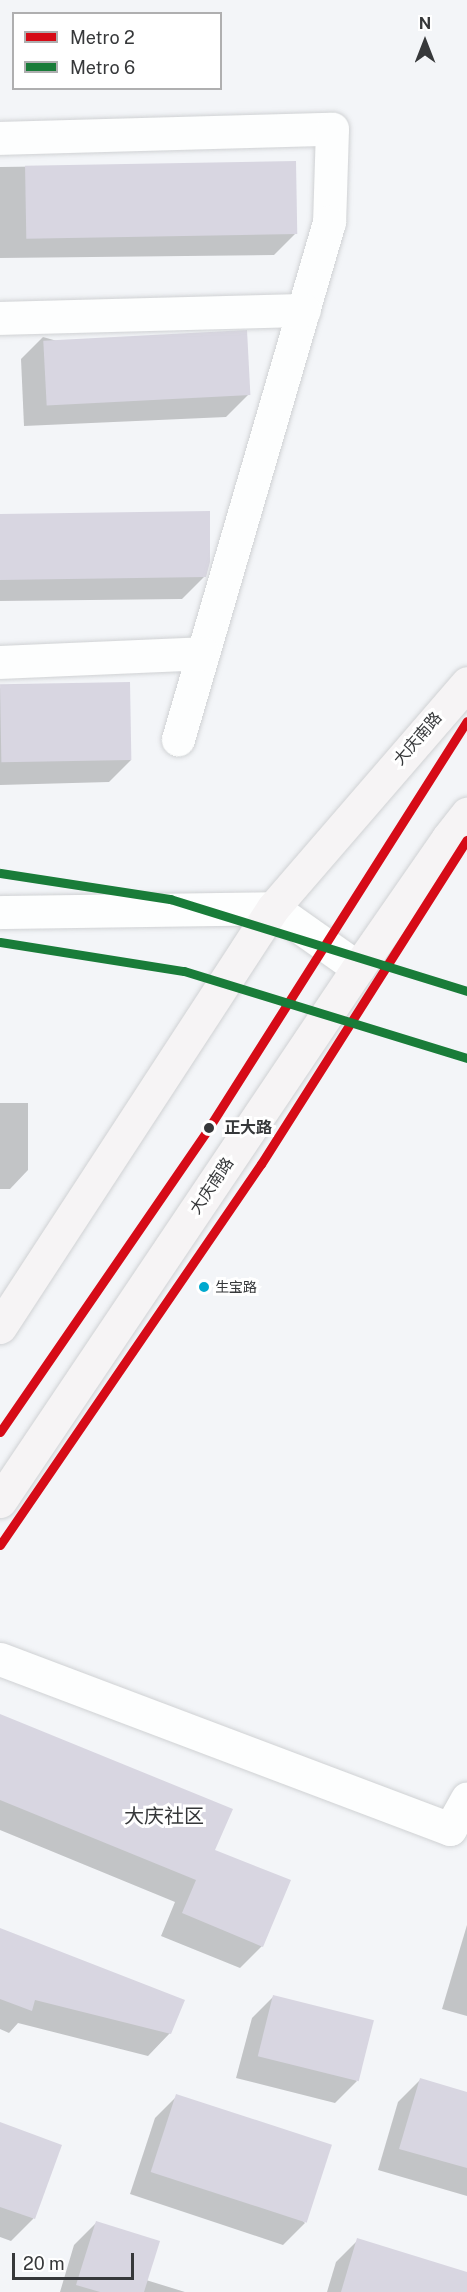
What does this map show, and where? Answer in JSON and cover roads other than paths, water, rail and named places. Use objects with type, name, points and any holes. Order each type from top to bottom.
[{"type":"main road","name":"大庆南路","points":[[0,1328],[273,908],[467,683]]},
{"type":"main road","name":"大庆南路","points":[[0,1501],[358,968],[467,814]]},
{"type":"street","points":[[0,138],[332,129],[329,222],[178,739]]},
{"type":"street","points":[[0,318],[304,310]]},
{"type":"street","points":[[0,662],[203,653]]},
{"type":"street","points":[[0,912],[273,908],[358,968]]},
{"type":"street","points":[[0,1659],[450,1829],[467,1798]]},
{"type":"metro line","name":"2","points":[[0,1432],[208,1129],[467,721]]},
{"type":"metro line","name":"2","points":[[0,1545],[261,1164],[467,840]]},
{"type":"metro line","name":"6","points":[[0,873],[170,899],[467,991]]},
{"type":"metro line","name":"6","points":[[0,942],[184,971],[467,1058]]},
{"type":"place","name":"正大路","points":[[209,1128]]},
{"type":"place","name":"生宝路","points":[[204,1287]]},
{"type":"district","name":"大庆社区","points":[[164,1816]]}]
